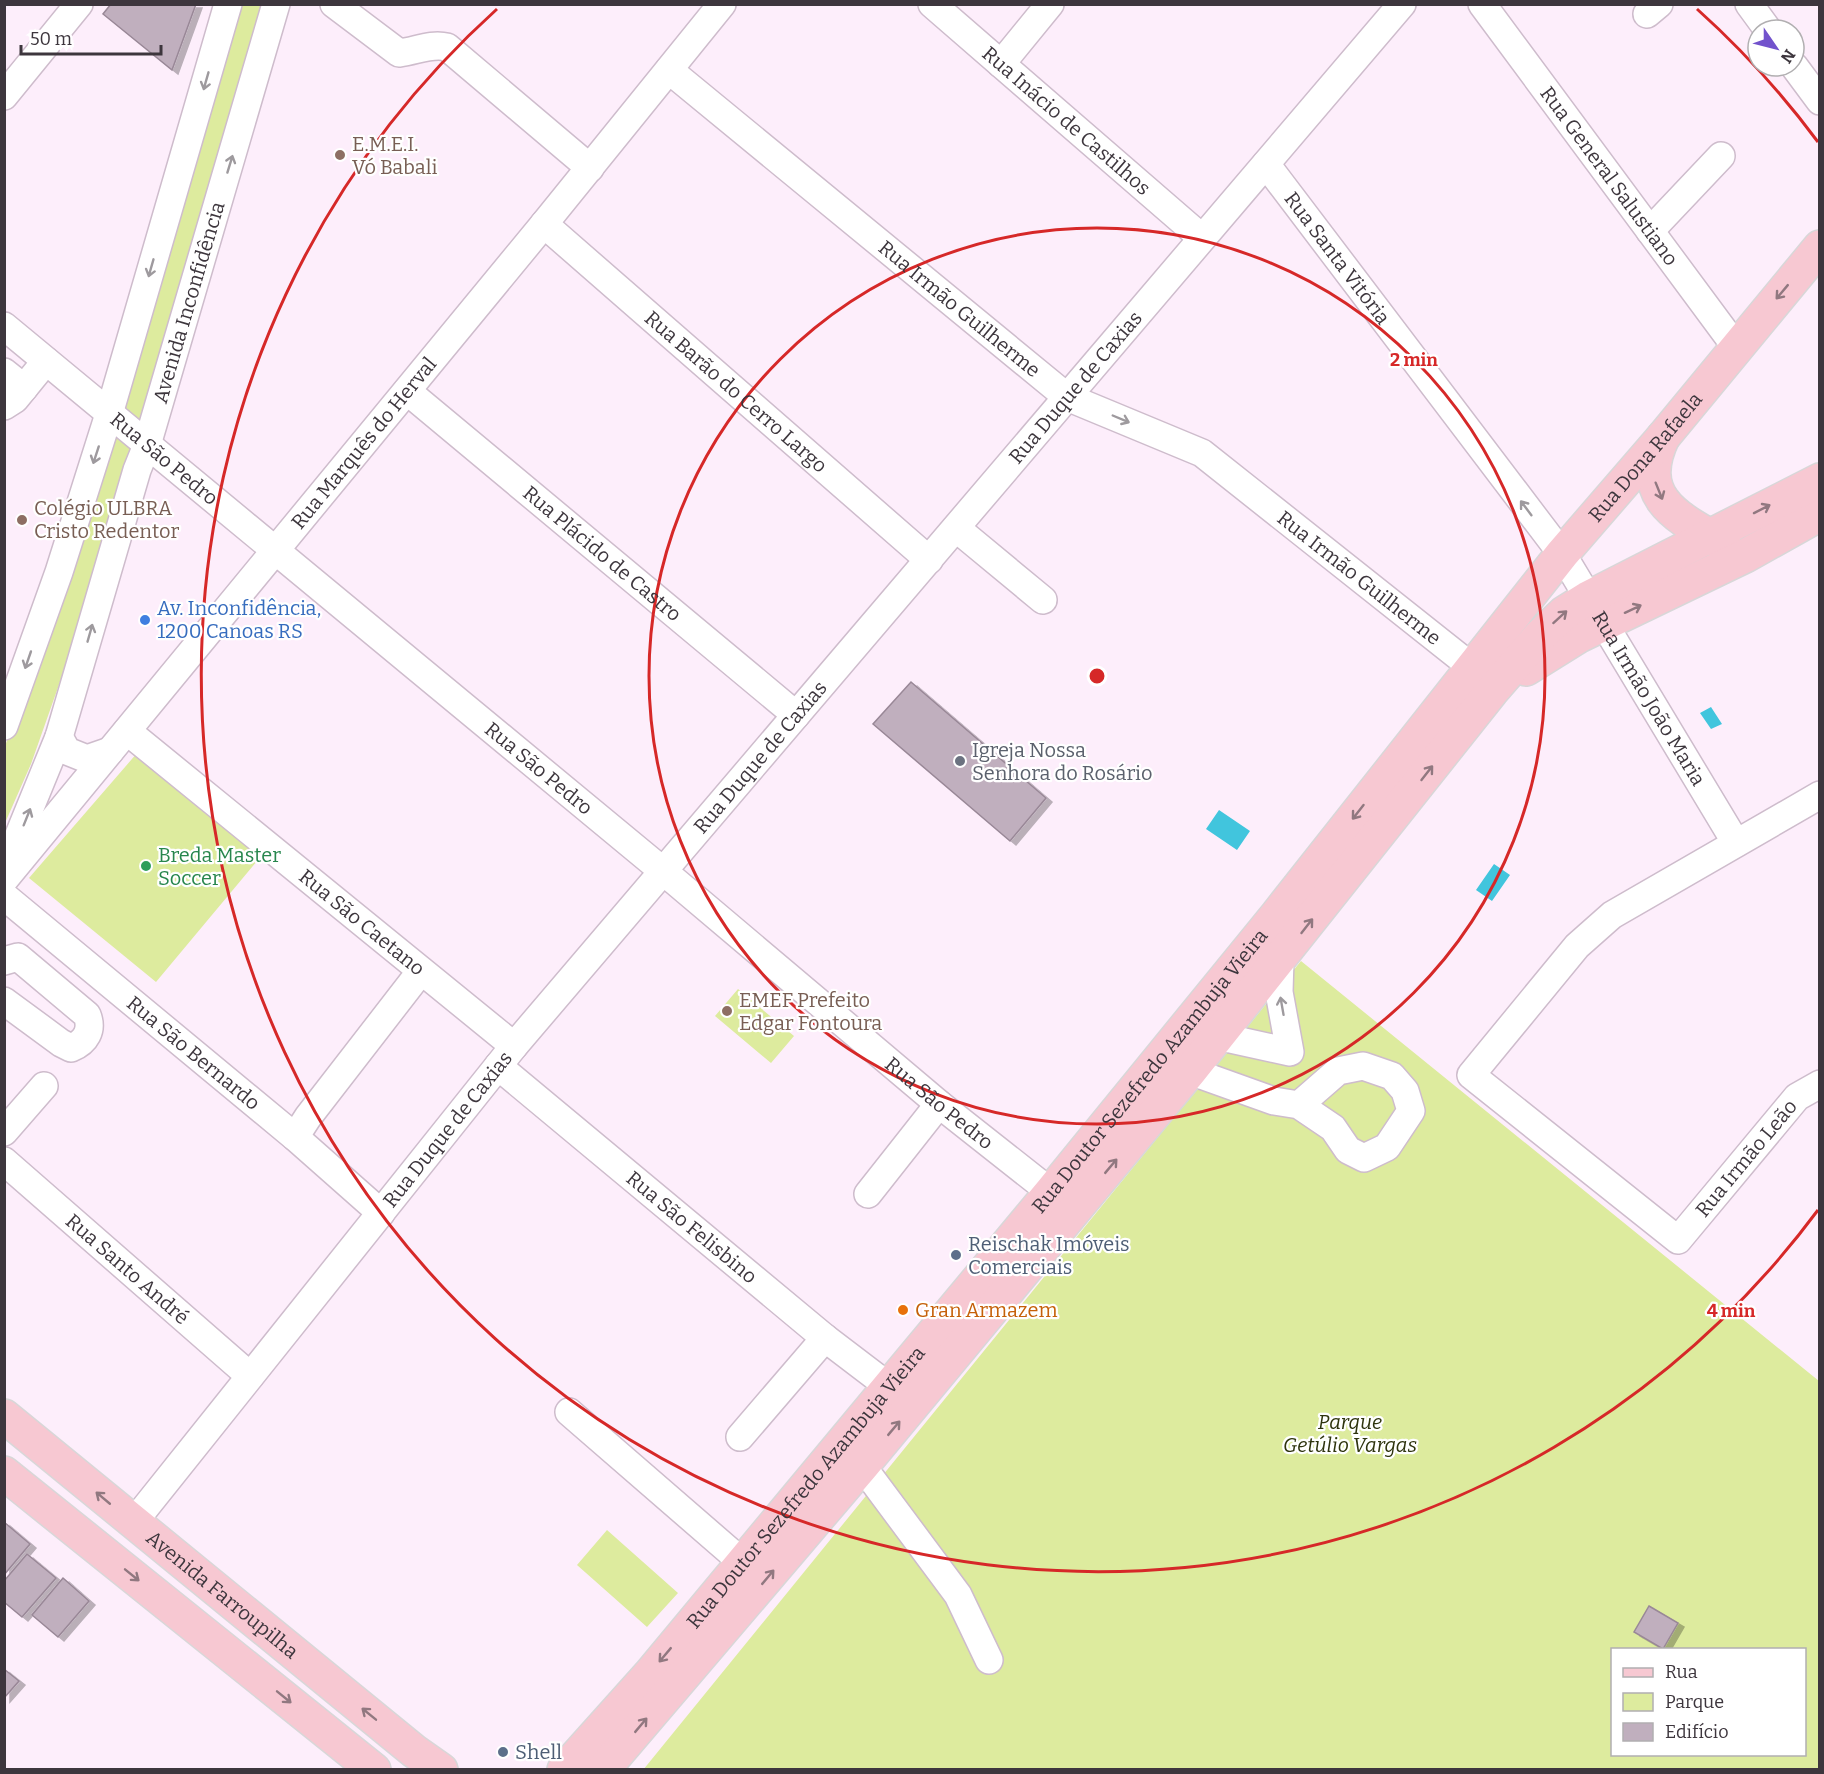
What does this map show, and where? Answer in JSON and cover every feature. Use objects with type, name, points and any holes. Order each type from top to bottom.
[{"type":"main road","name":"Rua Dona Rafaela","points":[[1482,679],[1562,554],[1664,436],[1820,247]]},
{"type":"main road","points":[[1664,436],[1656,452],[1653,471],[1656,489],[1665,505],[1679,518],[1745,556]]},
{"type":"main road","name":"Rua Doutor Sezefredo Azambuja Vieira","points":[[603,1770],[862,1466],[1269,924],[1482,679],[1579,636],[1596,611],[1710,536],[1820,480]]},
{"type":"main road","name":"Rua Doutor Sezefredo Azambuja Vieira","points":[[1596,611],[1745,556],[1820,514]]},
{"type":"main road","name":"Rua Doutor Sezefredo Azambuja Vieira","points":[[564,1770],[651,1673],[888,1386],[1062,1201],[1190,1071],[1280,959],[1482,679]]},
{"type":"main road","name":"Avenida Farroupilha","points":[[4,1416],[414,1751],[441,1770]]},
{"type":"main road","name":"Avenida Farroupilha","points":[[4,1473],[374,1770]]},
{"type":"street","points":[[4,96],[79,4]]},
{"type":"street","points":[[4,726],[59,572],[109,414],[228,4]]},
{"type":"street","name":"Avenida Inconfidência","points":[[4,871],[59,737],[276,4]]},
{"type":"street","points":[[334,4],[399,53],[416,51],[435,44],[447,47],[590,168]]},
{"type":"street","name":"Rua Marquês do Herval","points":[[4,880],[277,550],[722,4]]},
{"type":"street","name":"Rua Inácio de Castilhos","points":[[932,4],[1202,238]]},
{"type":"street","points":[[1001,64],[1050,4]]},
{"type":"street","name":"Rua Duque de Caxias","points":[[133,1523],[506,1056],[1402,4]]},
{"type":"street","name":"Rua General Salustiano","points":[[1482,4],[1736,347]]},
{"type":"street","points":[[1749,4],[1759,18]]},
{"type":"street","name":"Rua Irmão Guilherme","points":[[669,70],[1067,397],[1202,453],[1482,679]]},
{"type":"street","points":[[1803,78],[1820,101]]},
{"type":"street","points":[[1650,231],[1721,156]]},
{"type":"street","name":"Rua Santa Vitória","points":[[1266,164],[1562,554]]},
{"type":"street","name":"Rua Barão do Cerro Largo","points":[[544,224],[928,560]]},
{"type":"street","name":"Rua São Pedro","points":[[4,326],[663,871],[939,1104],[1062,1201]]},
{"type":"street","points":[[4,406],[15,399],[14,380],[46,361]]},
{"type":"street","name":"Rua Plácido de Castro","points":[[407,391],[796,715]]},
{"type":"street","points":[[956,528],[1043,600]]},
{"type":"street","name":"Rua Irmão João Maria","points":[[1562,554],[1736,843]]},
{"type":"street","points":[[59,737],[67,751],[87,759],[118,741]]},
{"type":"street","name":"Rua São Caetano","points":[[118,741],[421,971],[506,1056]]},
{"type":"street","points":[[1736,843],[1820,795]]},
{"type":"street","name":"Rua Irmão Leão","points":[[1736,843],[1612,915],[1585,938],[1576,946],[1471,1075],[1678,1240],[1797,1097],[1820,1084]]},
{"type":"street","name":"Rua São Bernardo","points":[[4,896],[295,1137],[381,1213]]},
{"type":"street","points":[[4,962],[18,957],[87,1015],[91,1024],[87,1036],[80,1045],[71,1048],[4,1001]]},
{"type":"street","points":[[1217,1036],[1290,1052],[1280,992],[1280,959]]},
{"type":"street","points":[[295,1137],[421,971]]},
{"type":"street","name":"Rua São Felisbino","points":[[506,1056],[825,1338],[888,1386]]},
{"type":"street","points":[[1190,1071],[1275,1101],[1299,1105]]},
{"type":"street","points":[[4,1132],[44,1086]]},
{"type":"street","points":[[868,1194],[939,1104]]},
{"type":"street","name":"Rua Santo André","points":[[4,1161],[250,1376]]},
{"type":"street","points":[[740,1437],[825,1338]]},
{"type":"street","points":[[569,1412],[742,1562]]},
{"type":"street","points":[[862,1466],[958,1595],[989,1660]]},
{"type":"green space","points":[[234,5],[263,5],[67,662],[31,764],[5,823],[5,746],[38,656]]},
{"type":"green space","name":"Breda Master Soccer","points":[[138,752],[263,854],[156,982],[29,878]]},
{"type":"green space","name":"Parque Getúlio Vargas","points":[[1301,961],[1819,1381],[1819,1769],[643,1770]]},
{"type":"green space","points":[[738,989],[794,1036],[771,1063],[715,1016]]},
{"type":"green space","points":[[607,1530],[678,1593],[647,1627],[577,1565]]},
{"type":"water","points":[[1711,707],[1722,724],[1711,729],[1700,713]]},
{"type":"water","points":[[1219,810],[1250,831],[1237,850],[1206,829]]},
{"type":"water","points":[[1494,864],[1510,875],[1492,901],[1476,890]]},
{"type":"building","points":[[111,4],[196,4],[172,70],[103,14]]},
{"type":"building","name":"Igreja Nossa Senhora do Rosário","points":[[911,682],[1046,798],[1010,841],[873,724]]},
{"type":"building","points":[[4,1522],[30,1544],[4,1575]]},
{"type":"building","points":[[27,1554],[56,1578],[22,1617],[4,1602],[4,1581]]},
{"type":"building","points":[[63,1578],[89,1601],[58,1637],[32,1615]]},
{"type":"building","points":[[1649,1606],[1678,1623],[1664,1648],[1634,1632]]},
{"type":"building","points":[[4,1669],[19,1681],[4,1698]]},
{"type":"place","name":"E.M.E.I. Vó Babali","points":[[340,155]]},
{"type":"place","name":"Colégio ULBRA Cristo Redentor","points":[[22,520]]},
{"type":"place","name":"Av. Inconfidência, 1200 Canoas RS","points":[[145,620]]},
{"type":"place","name":"Igreja Nossa Senhora do Rosário","points":[[960,761]]},
{"type":"place","name":"Breda Master Soccer","points":[[146,866]]},
{"type":"place","name":"EMEF Prefeito Edgar Fontoura","points":[[727,1011]]},
{"type":"place","name":"Reischak Imóveis Comerciais","points":[[956,1255]]},
{"type":"place","name":"Gran Armazem","points":[[903,1310]]},
{"type":"place","name":"Shell","points":[[503,1752]]}]
